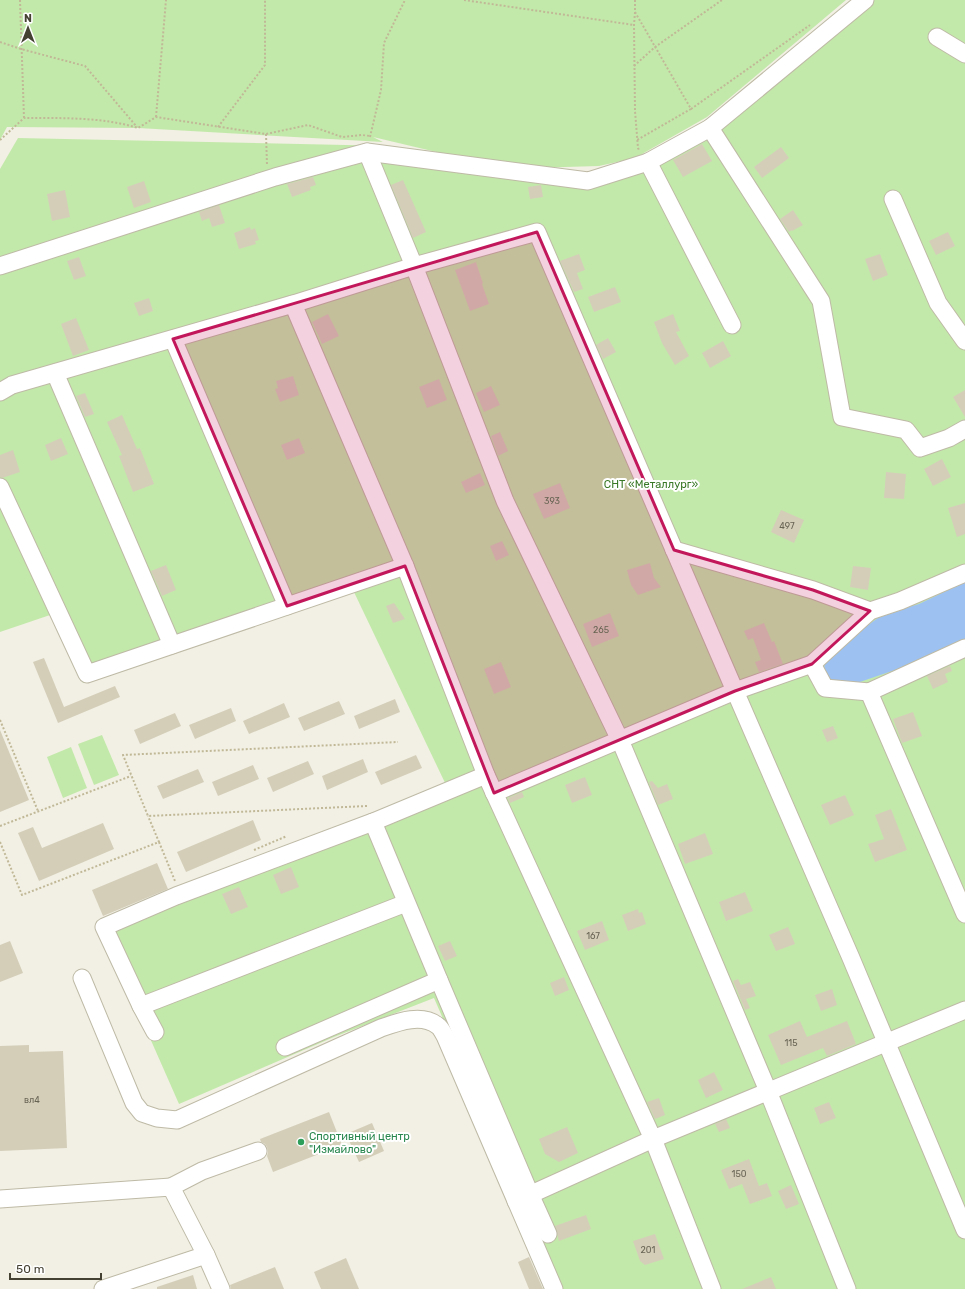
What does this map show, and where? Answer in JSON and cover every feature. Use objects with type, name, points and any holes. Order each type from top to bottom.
[{"type":"street","points":[[0,266],[268,180],[367,152],[588,181],[648,162],[710,128],[864,0]]},
{"type":"street","points":[[937,37],[965,54]]},
{"type":"street","points":[[710,128],[821,301],[842,417],[906,430],[920,448],[949,438],[965,430]]},
{"type":"street","points":[[367,152],[414,266],[505,501],[620,740],[768,1091],[847,1289]]},
{"type":"street","points":[[648,162],[732,325]]},
{"type":"street","points":[[893,199],[938,303],[965,341]]},
{"type":"street","points":[[0,392],[12,385],[55,372],[294,304],[414,266],[537,232],[851,958],[965,1230]]},
{"type":"street","points":[[294,304],[405,566],[486,775],[653,1138],[712,1289]]},
{"type":"street","points":[[173,339],[287,606]]},
{"type":"street","points":[[55,372],[172,645]]},
{"type":"street","points":[[0,487],[87,674],[405,566]]},
{"type":"street","points":[[674,550],[813,590],[870,611]]},
{"type":"street","points":[[494,793],[735,691],[812,664],[870,611],[900,601],[965,573]]},
{"type":"street","points":[[812,664],[826,688],[869,692],[965,648]]},
{"type":"street","points":[[869,692],[965,914]]},
{"type":"street","points":[[155,1032],[140,1006],[104,927],[176,896],[373,822],[486,775]]},
{"type":"street","points":[[373,822],[439,980],[523,1197],[554,1289]]},
{"type":"street","points":[[140,1006],[406,903]]},
{"type":"street","points":[[82,978],[134,1103],[142,1113],[157,1118],[177,1120],[381,1028],[407,1019],[428,1021],[439,1026],[523,1197],[548,1234]]},
{"type":"street","points":[[285,1047],[439,980]]},
{"type":"street","points":[[523,1197],[653,1138],[965,1010]]},
{"type":"street","points":[[0,1199],[171,1187],[202,1171],[258,1150]]},
{"type":"street","points":[[171,1187],[206,1255],[221,1289]]},
{"type":"street","points":[[103,1289],[206,1255]]},
{"type":"street","points":[[558,1270],[566,1289]]},
{"type":"path","points":[[20,0],[24,118]]},
{"type":"path","points":[[156,117],[166,0]]},
{"type":"path","points":[[218,126],[265,65],[265,0]]},
{"type":"path","points":[[0,140],[24,118],[63,118],[123,124],[138,128],[156,117],[266,134],[308,125],[342,138],[362,135],[370,136],[381,90],[384,43],[405,0]]},
{"type":"path","points":[[464,0],[634,25]]},
{"type":"path","points":[[635,0],[634,66],[637,140],[691,109],[812,24]]},
{"type":"path","points":[[634,66],[656,47],[722,0]]},
{"type":"path","points":[[635,12],[691,109]]},
{"type":"path","points":[[0,42],[86,66],[138,128]]},
{"type":"path","points":[[266,134],[268,180]]},
{"type":"path","points":[[0,720],[38,811]]},
{"type":"path","points":[[176,882],[123,755],[398,742]]},
{"type":"path","points":[[0,826],[131,776]]},
{"type":"path","points":[[148,816],[367,806]]},
{"type":"path","points":[[252,851],[287,836]]},
{"type":"path","points":[[0,842],[22,895],[159,842]]},
{"type":"highlighted area","points":[[537,232],[674,550],[813,590],[870,611],[812,664],[735,691],[494,793],[405,566],[287,606],[173,339]]},
{"type":"green space","name":"СНТ «Металлург»","points":[[0,0],[846,0],[707,117],[635,158],[599,166],[531,168],[587,177],[649,155],[693,131],[747,92],[856,0],[965,0],[965,1289],[560,1289],[434,998],[334,1037],[179,1104],[101,927],[447,787],[353,590],[83,683],[56,613],[0,632],[0,169],[18,138],[392,146],[449,155],[373,137],[383,142],[138,128],[7,127],[0,140]]},
{"type":"green space","points":[[102,735],[119,775],[94,785],[78,744]]},
{"type":"green space","points":[[71,747],[87,788],[63,798],[47,757]]},
{"type":"water","points":[[965,582],[965,642],[898,669],[851,685],[832,683],[824,670],[825,658],[837,647],[878,618],[919,604]]},
{"type":"building","points":[[702,144],[712,161],[683,177],[673,160]]},
{"type":"building","points":[[781,147],[789,158],[762,178],[754,167]]},
{"type":"building","points":[[313,177],[316,185],[310,187],[311,190],[292,197],[287,184]]},
{"type":"building","points":[[403,180],[426,232],[413,238],[391,185]]},
{"type":"building","points":[[144,181],[151,202],[134,208],[127,187]]},
{"type":"building","points":[[541,185],[543,197],[530,199],[528,187]]},
{"type":"building","points":[[65,190],[70,217],[52,221],[47,194]]},
{"type":"building","points":[[219,205],[225,223],[212,227],[209,218],[202,221],[199,212]]},
{"type":"building","points":[[793,210],[803,225],[789,232],[780,219]]},
{"type":"building","points":[[250,227],[251,230],[255,228],[259,240],[255,241],[256,244],[239,249],[234,233]]},
{"type":"building","points":[[948,232],[955,246],[936,255],[929,241]]},
{"type":"building","points":[[579,254],[585,270],[577,273],[583,289],[574,292],[560,261]]},
{"type":"building","points":[[880,254],[888,275],[873,281],[865,259]]},
{"type":"building","points":[[79,257],[86,276],[74,280],[67,261]]},
{"type":"building","points":[[476,262],[489,304],[470,311],[455,270]]},
{"type":"building","points":[[615,287],[621,302],[594,312],[588,297]]},
{"type":"building","points":[[149,298],[153,311],[139,316],[134,303]]},
{"type":"building","points":[[328,314],[339,336],[322,344],[312,322]]},
{"type":"building","points":[[673,314],[680,331],[676,332],[689,356],[675,365],[662,343],[654,322]]},
{"type":"building","points":[[76,318],[89,350],[73,356],[61,324]]},
{"type":"building","points":[[608,338],[616,352],[603,359],[596,345]]},
{"type":"building","points":[[723,341],[731,356],[710,368],[702,353]]},
{"type":"building","points":[[293,376],[299,395],[280,402],[275,389],[278,388],[276,381]]},
{"type":"building","points":[[439,379],[447,400],[427,408],[419,387]]},
{"type":"building","points":[[491,386],[500,405],[484,412],[476,393]]},
{"type":"building","points":[[965,390],[965,417],[953,397]]},
{"type":"building","points":[[85,393],[94,414],[85,417],[76,396]]},
{"type":"building","points":[[122,415],[137,449],[140,448],[154,484],[133,492],[119,456],[122,455],[107,422]]},
{"type":"building","points":[[500,432],[508,451],[498,456],[491,436]]},
{"type":"building","points":[[61,438],[68,454],[51,461],[45,445]]},
{"type":"building","points":[[299,438],[305,453],[287,460],[281,445]]},
{"type":"building","points":[[13,450],[20,472],[2,478],[0,477],[0,455]]},
{"type":"building","points":[[942,459],[951,477],[933,486],[924,469]]},
{"type":"building","points":[[886,472],[906,474],[904,499],[884,498]]},
{"type":"building","points":[[480,473],[485,485],[466,493],[461,482]]},
{"type":"building","points":[[560,483],[570,508],[544,519],[533,494]]},
{"type":"building","points":[[965,503],[965,534],[957,537],[948,508]]},
{"type":"building","points":[[781,510],[804,520],[794,543],[771,532]]},
{"type":"building","points":[[502,541],[509,555],[496,561],[490,546]]},
{"type":"building","points":[[650,563],[654,578],[661,587],[638,595],[631,585],[627,570]]},
{"type":"building","points":[[166,565],[176,590],[162,596],[151,571]]},
{"type":"building","points":[[853,566],[871,568],[868,590],[850,587]]},
{"type":"building","points":[[394,603],[405,619],[393,623],[386,606]]},
{"type":"building","points":[[610,613],[619,636],[592,647],[583,624]]},
{"type":"building","points":[[764,623],[772,642],[774,641],[783,664],[759,672],[755,662],[761,660],[753,638],[748,640],[744,631]]},
{"type":"building","points":[[44,658],[64,707],[115,686],[120,697],[58,723],[33,662]]},
{"type":"building","points":[[501,662],[511,687],[494,694],[484,669]]},
{"type":"building","points":[[950,666],[952,671],[945,674],[948,682],[933,689],[927,676]]},
{"type":"building","points":[[395,699],[400,712],[359,729],[354,716]]},
{"type":"building","points":[[339,701],[345,714],[304,731],[298,718]]},
{"type":"building","points":[[284,703],[290,717],[249,734],[243,721]]},
{"type":"building","points":[[231,708],[236,721],[195,739],[189,725]]},
{"type":"building","points":[[913,712],[922,736],[902,743],[893,719]]},
{"type":"building","points":[[175,713],[181,726],[140,744],[134,730]]},
{"type":"building","points":[[833,726],[838,738],[827,742],[822,730]]},
{"type":"building","points":[[0,730],[29,800],[0,812]]},
{"type":"building","points":[[416,755],[422,768],[381,785],[375,772]]},
{"type":"building","points":[[363,759],[368,772],[327,790],[322,776]]},
{"type":"building","points":[[308,761],[314,774],[273,792],[267,778]]},
{"type":"building","points":[[253,765],[259,779],[218,796],[212,782]]},
{"type":"building","points":[[198,769],[204,782],[163,799],[157,786]]},
{"type":"building","points":[[585,777],[592,795],[572,803],[565,785]]},
{"type":"building","points":[[652,781],[658,788],[667,784],[673,799],[658,805],[649,782]]},
{"type":"building","points":[[522,792],[524,797],[510,803],[508,798]]},
{"type":"building","points":[[845,795],[854,815],[830,825],[821,805]]},
{"type":"building","points":[[891,809],[907,850],[875,862],[868,844],[884,839],[875,815]]},
{"type":"building","points":[[253,820],[261,840],[186,872],[177,852]]},
{"type":"building","points":[[103,823],[114,849],[39,881],[18,833],[33,827],[42,848]]},
{"type":"building","points":[[705,833],[713,854],[685,864],[678,844]]},
{"type":"building","points":[[157,863],[168,889],[103,916],[92,890]]},
{"type":"building","points":[[291,867],[299,887],[281,894],[273,875]]},
{"type":"building","points":[[239,887],[248,907],[231,914],[222,894]]},
{"type":"building","points":[[745,892],[753,911],[726,921],[719,902]]},
{"type":"building","points":[[638,909],[639,913],[642,912],[646,924],[628,931],[622,915]]},
{"type":"building","points":[[602,921],[609,940],[585,950],[577,931]]},
{"type":"building","points":[[788,927],[795,944],[776,951],[769,935]]},
{"type":"building","points":[[10,941],[23,973],[0,982],[0,945]]},
{"type":"building","points":[[450,941],[457,956],[445,961],[438,946]]},
{"type":"building","points":[[564,977],[569,990],[555,996],[550,983]]},
{"type":"building","points":[[738,979],[741,985],[750,982],[756,996],[746,999],[750,1008],[745,1010],[733,981]]},
{"type":"building","points":[[832,989],[837,1005],[821,1011],[815,995]]},
{"type":"building","points":[[800,1021],[807,1037],[847,1021],[856,1044],[827,1056],[823,1048],[781,1065],[768,1035]]},
{"type":"building","points":[[29,1045],[29,1052],[63,1051],[67,1148],[0,1151],[0,1046]]},
{"type":"building","points":[[714,1072],[723,1090],[706,1098],[698,1080]]},
{"type":"building","points":[[659,1098],[665,1115],[655,1119],[647,1102]]},
{"type":"building","points":[[829,1102],[836,1118],[820,1124],[814,1108]]},
{"type":"building","name":"Спортивный центр \"Измайлово\"","points":[[329,1112],[342,1145],[273,1172],[267,1156],[267,1147],[261,1142],[260,1139]]},
{"type":"building","points":[[726,1119],[730,1128],[719,1132],[715,1124]]},
{"type":"building","points":[[372,1123],[384,1151],[359,1162],[346,1134]]},
{"type":"building","points":[[567,1127],[578,1153],[559,1162],[545,1154],[539,1139]]},
{"type":"building","points":[[749,1159],[759,1186],[767,1183],[772,1196],[750,1204],[742,1184],[729,1189],[721,1170]]},
{"type":"building","points":[[791,1185],[799,1204],[786,1209],[778,1191]]},
{"type":"building","points":[[586,1215],[591,1229],[559,1241],[555,1226]]},
{"type":"building","points":[[655,1234],[664,1259],[645,1265],[640,1261],[633,1241]]},
{"type":"building","points":[[529,1257],[543,1289],[529,1289],[518,1262]]},
{"type":"building","points":[[346,1258],[359,1289],[321,1289],[314,1272]]},
{"type":"building","points":[[275,1267],[284,1289],[231,1289],[230,1285]]},
{"type":"building","points":[[193,1275],[197,1289],[157,1289],[157,1287]]},
{"type":"building","points":[[771,1277],[776,1289],[742,1289]]},
{"type":"place","name":"Спортивный центр \"Измайлово\"","points":[[301,1142]]}]
